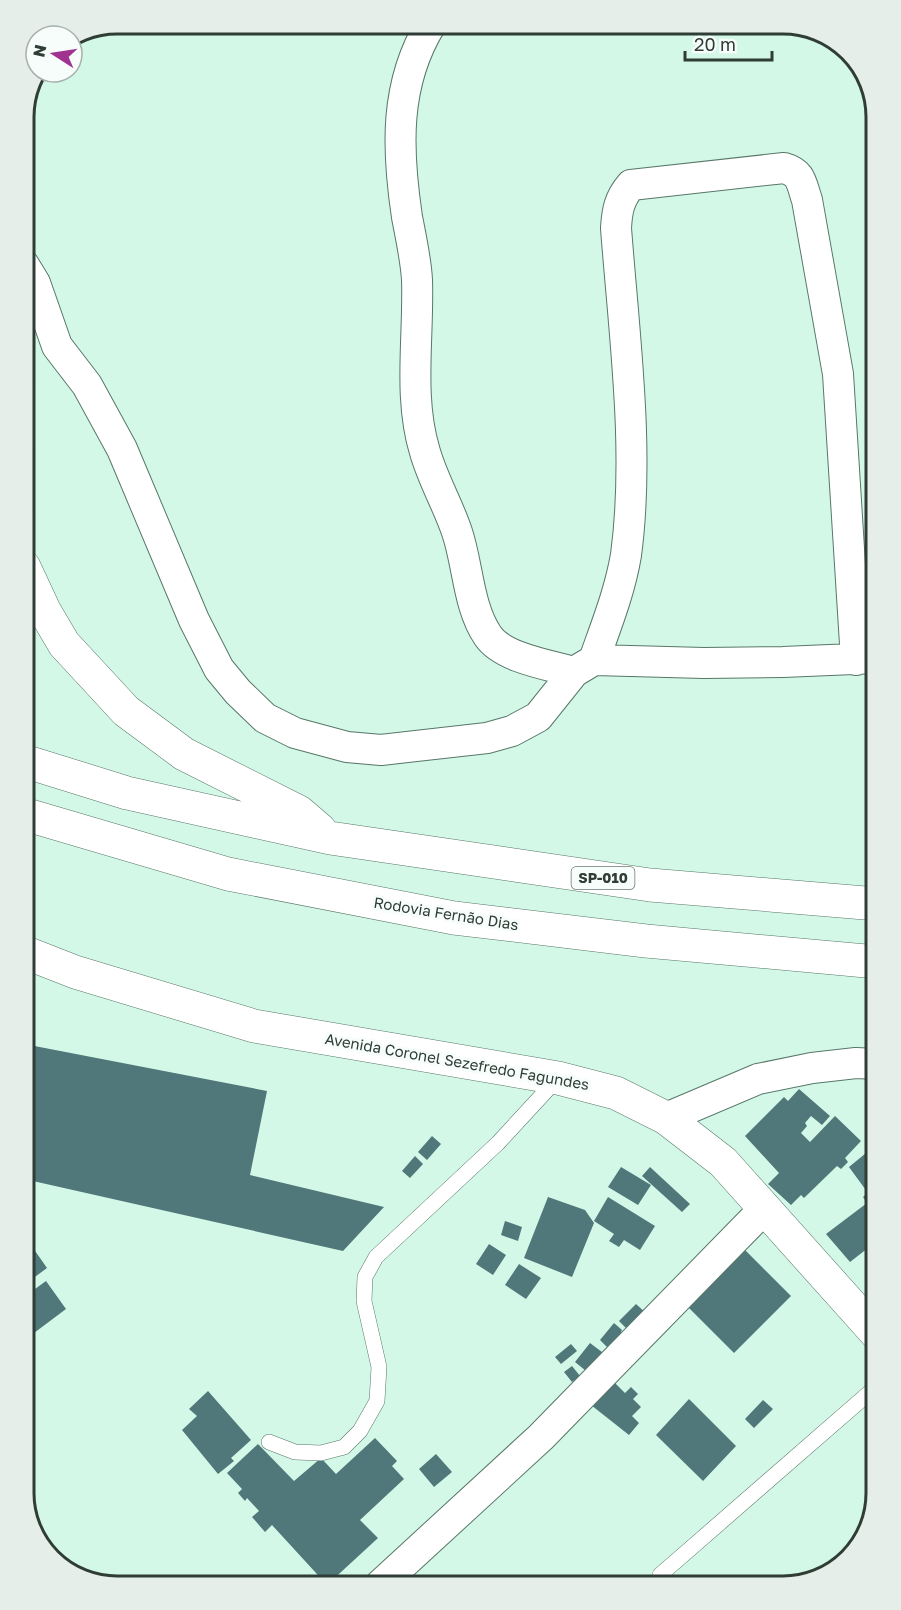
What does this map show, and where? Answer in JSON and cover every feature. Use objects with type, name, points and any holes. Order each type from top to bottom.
[{"type":"main road","points":[[35,590],[64,644],[126,711],[184,754],[298,813],[330,838]]},
{"type":"main road","name":"SP-010","points":[[35,764],[127,793],[330,838],[650,885],[866,903]]},
{"type":"main road","name":"Rodovia Fernão Dias","points":[[34,817],[228,874],[454,918],[646,941],[866,961]]},
{"type":"main road","name":"Avenida Coronel Sezefredo Fagundes","points":[[34,956],[75,972],[254,1026],[558,1078],[616,1093],[666,1118],[723,1162],[866,1322]]},
{"type":"street","points":[[35,283],[57,346],[87,385],[122,449],[194,620],[219,669],[238,692],[265,718],[295,733],[347,747],[381,750],[487,738],[512,731],[538,717],[584,666],[615,598],[625,558],[632,499],[628,385],[616,228],[618,209],[624,194],[631,185],[784,168],[794,171],[800,178],[807,200],[838,374],[866,659],[584,666],[524,658],[504,649],[488,637],[479,617],[458,532],[424,452],[416,394],[417,278],[399,147],[400,113],[406,82],[425,34]]},
{"type":"street","points":[[666,1118],[737,1090],[758,1079],[812,1068],[866,1063]]},
{"type":"street","points":[[391,1575],[541,1437],[765,1208]]},
{"type":"lane","points":[[269,1442],[295,1452],[321,1453],[344,1447],[360,1431],[377,1401],[379,1367],[364,1301],[365,1277],[376,1257],[498,1143],[558,1078]]},
{"type":"lane","points":[[660,1575],[866,1396]]},
{"type":"building","points":[[34,1046],[267,1091],[250,1175],[384,1207],[343,1251],[34,1181]]},
{"type":"building","points":[[799,1089],[830,1116],[822,1125],[811,1116],[805,1123],[807,1126],[801,1133],[810,1142],[835,1116],[861,1141],[845,1158],[848,1162],[841,1169],[837,1166],[804,1198],[801,1195],[791,1205],[768,1184],[779,1173],[745,1136],[784,1097],[788,1101]]},
{"type":"building","points":[[432,1136],[441,1144],[427,1160],[418,1152]]},
{"type":"building","points":[[866,1153],[866,1190],[849,1167]]},
{"type":"building","points":[[415,1156],[423,1164],[410,1178],[402,1171]]},
{"type":"building","points":[[621,1167],[651,1185],[638,1205],[608,1187]]},
{"type":"building","points":[[650,1167],[690,1204],[682,1212],[642,1176]]},
{"type":"building","points":[[548,1197],[585,1210],[594,1223],[572,1277],[524,1258]]},
{"type":"building","points":[[608,1197],[655,1226],[640,1250],[624,1240],[619,1247],[609,1241],[614,1234],[594,1221]]},
{"type":"building","points":[[866,1204],[866,1250],[850,1262],[826,1234]]},
{"type":"building","points":[[505,1221],[522,1227],[518,1241],[501,1235]]},
{"type":"building","points":[[489,1244],[506,1255],[493,1275],[476,1264]]},
{"type":"building","points":[[744,1249],[791,1296],[734,1353],[688,1307]]},
{"type":"building","points":[[34,1250],[47,1268],[34,1277]]},
{"type":"building","points":[[519,1264],[541,1278],[526,1299],[505,1285]]},
{"type":"building","points":[[46,1281],[66,1309],[34,1333],[34,1290]]},
{"type":"building","points":[[636,1304],[647,1314],[629,1331],[619,1321]]},
{"type":"building","points":[[614,1323],[622,1330],[623,1335],[613,1347],[610,1344],[607,1347],[600,1340]]},
{"type":"building","points":[[590,1343],[606,1355],[591,1375],[575,1362]]},
{"type":"building","points":[[571,1344],[577,1351],[561,1364],[555,1357]]},
{"type":"building","points":[[572,1366],[580,1376],[572,1382],[564,1372]]},
{"type":"building","points":[[614,1382],[625,1393],[631,1387],[638,1394],[633,1399],[641,1407],[632,1416],[639,1423],[629,1435],[591,1405]]},
{"type":"building","points":[[208,1391],[251,1440],[231,1458],[234,1461],[218,1474],[182,1430],[197,1416],[189,1409]]},
{"type":"building","points":[[689,1399],[736,1446],[703,1481],[656,1435]]},
{"type":"building","points":[[763,1400],[773,1409],[754,1428],[745,1419]]},
{"type":"building","points":[[375,1438],[397,1461],[392,1466],[404,1479],[360,1520],[378,1538],[337,1575],[318,1575],[272,1525],[265,1532],[252,1517],[259,1511],[247,1498],[245,1501],[238,1493],[242,1489],[227,1473],[258,1444],[294,1481],[321,1458],[336,1474]]},
{"type":"building","points":[[436,1454],[452,1472],[434,1487],[419,1469]]}]
